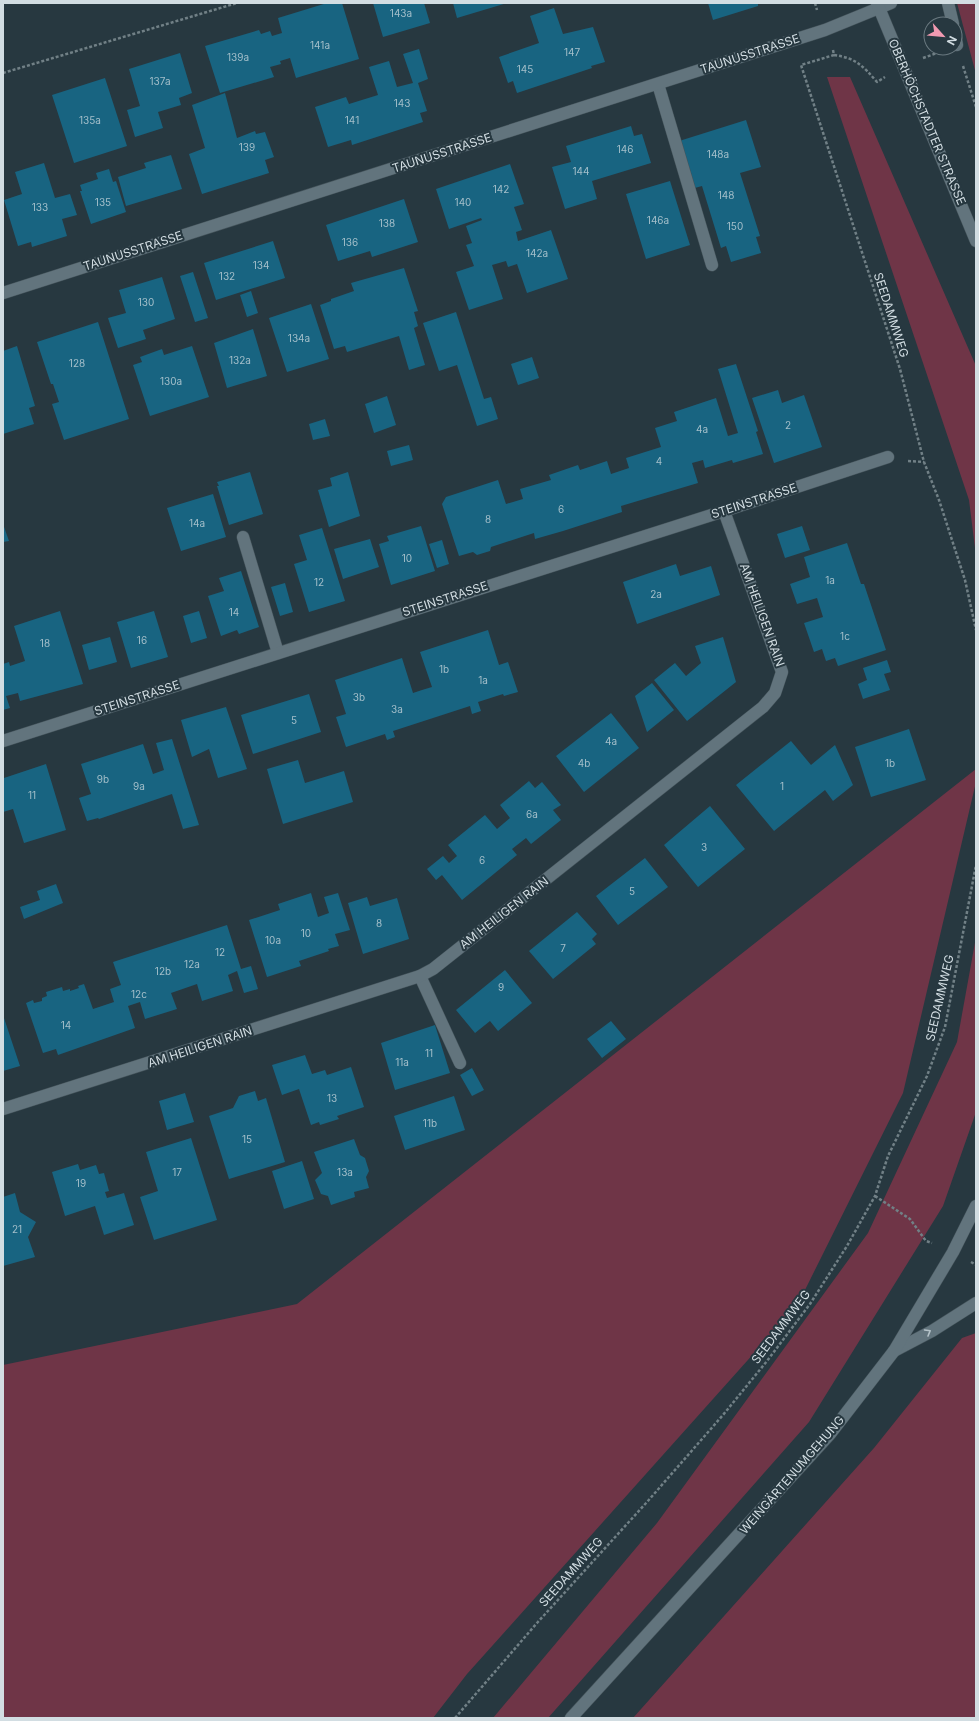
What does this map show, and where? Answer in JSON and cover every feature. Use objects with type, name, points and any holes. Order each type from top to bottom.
[{"type":"street","name":"TAUNUSSTRASSE","points":[[3,293],[825,30],[878,5],[891,3]]},
{"type":"street","points":[[948,3],[951,16]]},
{"type":"street","name":"OBERHÖCHSTADTER STRASSE","points":[[878,5],[976,241]]},
{"type":"street","points":[[658,84],[712,265]]},
{"type":"street","name":"STEINSTRASSE","points":[[3,741],[724,511],[888,456]]},
{"type":"street","name":"AM HEILIGEN RAIN","points":[[3,1109],[420,976],[433,969],[763,708],[775,693],[782,672],[724,511]]},
{"type":"street","points":[[243,538],[278,653]]},
{"type":"street","points":[[420,976],[460,1063]]},
{"type":"street","name":"WEINGÄRTENUMGEHUNG","points":[[571,1718],[830,1434],[894,1352],[953,1252],[976,1206]]},
{"type":"street","points":[[894,1352],[976,1303]]},
{"type":"path","points":[[3,73],[237,3]]},
{"type":"path","name":"SEEDAMMWEG","points":[[825,30],[834,55],[801,65],[900,369],[924,462],[939,500],[965,580],[976,630]]},
{"type":"path","points":[[961,56],[976,107]]},
{"type":"path","name":"SEEDAMMWEG","points":[[455,1718],[537,1623],[647,1502],[767,1361],[810,1304],[847,1246],[875,1196],[888,1156],[927,1076],[945,1027],[976,865]]},
{"type":"path","points":[[875,1196],[910,1220],[926,1241]]},
{"type":"shaded area","points":[[957,3],[976,3],[976,74],[963,25],[963,16],[960,16]]},
{"type":"shaded area","points":[[827,77],[850,77],[976,366],[976,556],[969,500]]},
{"type":"shaded area","points":[[976,769],[976,782],[903,1093],[798,1304],[467,1674],[433,1718],[3,1718],[3,1365],[297,1304]]},
{"type":"shaded area","points":[[976,937],[976,1112],[943,1206],[809,1422],[548,1718],[493,1718],[657,1523],[868,1233],[957,1042]]},
{"type":"shaded area","points":[[976,1333],[976,1718],[633,1718],[874,1448],[962,1338]]},
{"type":"building","points":[[327,3],[342,3],[359,59],[296,78],[290,58],[280,61],[281,64],[270,67],[274,77],[220,93],[205,46],[259,30],[261,34],[270,31],[272,36],[282,33],[278,18]]},
{"type":"building","points":[[373,3],[424,3],[430,23],[383,37]]},
{"type":"building","points":[[453,3],[507,3],[457,18]]},
{"type":"building","points":[[708,3],[758,3],[758,6],[713,20]]},
{"type":"building","points":[[554,8],[563,34],[593,27],[605,62],[591,66],[592,68],[517,93],[513,81],[508,83],[499,57],[539,43],[530,16]]},
{"type":"building","points":[[419,49],[428,79],[418,83],[427,111],[420,113],[423,122],[352,145],[351,140],[328,147],[315,107],[346,97],[349,104],[378,95],[369,67],[389,61],[397,87],[413,83],[403,54]]},
{"type":"building","points":[[180,53],[192,93],[179,98],[181,105],[158,112],[163,128],[135,137],[127,110],[140,106],[129,69]]},
{"type":"building","points":[[105,78],[127,146],[74,163],[52,95]]},
{"type":"building","points":[[225,93],[237,138],[255,131],[256,134],[265,132],[274,157],[265,160],[269,173],[202,194],[189,154],[205,148],[192,105]]},
{"type":"building","points":[[746,120],[761,167],[740,173],[760,236],[756,237],[761,253],[731,262],[726,246],[721,248],[702,186],[691,189],[676,142]]},
{"type":"building","points":[[631,126],[634,136],[642,134],[651,163],[592,181],[597,199],[565,209],[552,167],[571,162],[566,146]]},
{"type":"building","points":[[171,155],[182,189],[126,206],[118,177],[146,168],[144,163]]},
{"type":"building","points":[[44,163],[55,198],[70,194],[77,215],[62,219],[67,236],[32,247],[31,242],[18,246],[4,200],[22,194],[15,172]]},
{"type":"building","points":[[510,164],[524,204],[514,207],[522,230],[516,232],[518,241],[551,230],[568,279],[527,293],[517,264],[508,267],[506,261],[492,265],[503,299],[469,310],[456,272],[474,266],[466,245],[472,243],[466,226],[482,220],[481,218],[449,229],[436,189]]},
{"type":"building","points":[[109,169],[113,182],[116,181],[126,212],[91,224],[80,191],[82,191],[80,185],[98,179],[96,173]]},
{"type":"building","points":[[670,181],[690,245],[646,259],[626,194]]},
{"type":"building","points":[[404,199],[418,242],[372,257],[370,251],[338,261],[326,225]]},
{"type":"building","points":[[273,241],[285,278],[216,300],[204,263]]},
{"type":"building","points":[[404,268],[418,311],[414,312],[418,326],[414,328],[425,365],[409,370],[399,336],[347,352],[345,346],[334,349],[320,305],[331,301],[331,299],[354,291],[351,283]]},
{"type":"building","points":[[193,272],[208,318],[195,322],[180,276]]},
{"type":"building","points":[[162,277],[175,319],[143,330],[146,339],[118,348],[108,318],[126,313],[119,290]]},
{"type":"building","points":[[251,291],[258,313],[247,317],[240,295]]},
{"type":"building","points":[[311,304],[329,359],[287,372],[269,318]]},
{"type":"building","points":[[456,312],[484,399],[491,397],[498,419],[477,426],[457,365],[439,371],[423,323]]},
{"type":"building","points":[[98,322],[129,419],[64,440],[52,404],[59,402],[53,384],[51,384],[37,342]]},
{"type":"building","points":[[253,329],[267,376],[227,388],[214,343]]},
{"type":"building","points":[[17,346],[35,406],[29,408],[34,424],[3,434],[3,351]]},
{"type":"building","points":[[192,346],[209,397],[150,416],[133,365],[142,362],[140,357],[162,349],[164,355]]},
{"type":"building","points":[[532,357],[539,378],[518,385],[511,364]]},
{"type":"building","points":[[736,364],[758,431],[756,432],[763,454],[733,463],[732,460],[705,468],[703,460],[692,463],[698,483],[621,506],[622,512],[563,531],[535,539],[534,533],[491,547],[490,551],[477,555],[473,552],[459,556],[442,504],[446,497],[498,480],[506,504],[523,499],[520,489],[551,480],[549,475],[578,465],[580,470],[607,461],[611,474],[629,468],[626,458],[661,447],[655,428],[677,421],[674,412],[716,398],[728,436],[738,433],[718,369]]},
{"type":"building","points":[[778,390],[782,403],[804,395],[822,447],[774,463],[752,398]]},
{"type":"building","points":[[387,396],[396,425],[374,433],[365,404]]},
{"type":"building","points":[[325,419],[330,436],[313,440],[309,424]]},
{"type":"building","points":[[409,445],[413,460],[391,466],[387,451]]},
{"type":"building","points":[[250,472],[263,514],[229,525],[217,482]]},
{"type":"building","points":[[348,472],[360,516],[329,527],[318,490],[332,486],[330,478]]},
{"type":"building","points":[[213,494],[226,537],[181,551],[167,508]]},
{"type":"building","points":[[3,524],[9,541],[3,542]]},
{"type":"building","points":[[421,526],[435,571],[391,585],[379,544],[389,541],[387,536]]},
{"type":"building","points":[[802,526],[810,550],[785,558],[777,534]]},
{"type":"building","points":[[322,528],[345,601],[309,612],[294,564],[307,560],[299,535]]},
{"type":"building","points":[[370,539],[379,567],[343,579],[334,549]]},
{"type":"building","points":[[442,540],[449,564],[437,568],[429,544]]},
{"type":"building","points":[[847,543],[861,584],[864,584],[886,650],[838,666],[835,658],[826,661],[822,649],[814,652],[804,623],[823,617],[817,598],[797,604],[790,584],[810,577],[804,557]]},
{"type":"building","points":[[676,564],[680,576],[711,566],[720,595],[637,624],[623,582]]},
{"type":"building","points":[[241,571],[259,627],[239,634],[237,630],[221,636],[208,596],[224,591],[219,578]]},
{"type":"building","points":[[285,583],[293,612],[280,616],[271,587]]},
{"type":"building","points":[[60,611],[83,684],[20,701],[18,693],[6,696],[10,708],[3,710],[3,664],[9,662],[10,666],[25,661],[14,626]]},
{"type":"building","points":[[154,611],[168,657],[131,668],[117,622]]},
{"type":"building","points":[[199,611],[207,638],[191,643],[183,616]]},
{"type":"building","points":[[488,630],[499,665],[508,662],[518,692],[504,696],[503,694],[478,702],[481,711],[472,714],[470,706],[393,731],[395,737],[387,740],[385,734],[346,747],[336,717],[346,714],[335,680],[402,658],[413,693],[432,687],[420,652]]},
{"type":"building","points":[[110,637],[117,662],[89,670],[82,645]]},
{"type":"building","points":[[723,637],[736,682],[687,721],[654,680],[675,663],[686,676],[701,663],[695,646]]},
{"type":"building","points":[[887,660],[891,672],[884,674],[890,690],[863,699],[858,684],[867,680],[863,668]]},
{"type":"building","points":[[652,683],[674,710],[647,732],[635,696]]},
{"type":"building","points":[[309,694],[321,732],[253,754],[241,715]]},
{"type":"building","points":[[226,707],[247,769],[218,778],[209,749],[192,757],[181,720]]},
{"type":"building","points":[[611,713],[639,748],[584,792],[556,756]]},
{"type":"building","points":[[909,729],[926,780],[871,797],[855,747]]},
{"type":"building","points":[[172,739],[199,825],[183,829],[172,794],[99,819],[87,821],[79,798],[91,794],[81,764],[143,744],[153,774],[164,770],[156,743]]},
{"type":"building","points":[[791,741],[811,765],[835,745],[853,785],[833,801],[825,790],[774,831],[736,785]]},
{"type":"building","points":[[298,760],[305,783],[344,771],[353,802],[283,824],[267,769]]},
{"type":"building","points":[[46,764],[66,830],[24,843],[13,809],[3,812],[4,778]]},
{"type":"building","points":[[529,781],[535,788],[542,782],[561,805],[553,810],[561,820],[531,844],[526,838],[512,849],[517,855],[462,900],[442,875],[436,880],[427,869],[443,856],[449,863],[457,856],[448,845],[485,815],[497,829],[510,818],[500,805]]},
{"type":"building","points":[[710,806],[745,849],[698,887],[664,845]]},
{"type":"building","points":[[645,858],[668,887],[618,925],[596,896]]},
{"type":"building","points":[[56,884],[63,903],[24,919],[20,907],[40,900],[37,891]]},
{"type":"building","points":[[311,893],[318,917],[329,913],[324,897],[338,893],[350,930],[335,934],[339,946],[299,961],[301,966],[267,977],[249,920],[280,910],[278,904]]},
{"type":"building","points":[[367,897],[370,906],[397,898],[409,939],[363,954],[348,903]]},
{"type":"building","points":[[577,912],[597,934],[592,939],[596,944],[553,979],[529,951]]},
{"type":"building","points":[[227,925],[241,969],[251,966],[258,989],[244,993],[237,971],[228,975],[233,991],[202,1001],[197,984],[171,993],[177,1009],[145,1019],[140,1002],[128,1006],[135,1028],[58,1055],[56,1049],[43,1053],[26,1003],[33,1000],[34,1003],[42,1001],[42,998],[47,996],[46,992],[62,987],[63,991],[70,989],[70,991],[79,988],[78,986],[84,984],[93,1009],[114,1002],[110,989],[121,985],[113,962]]},
{"type":"building","points":[[505,970],[532,1003],[498,1031],[490,1021],[475,1033],[456,1010]]},
{"type":"building","points":[[3,1015],[20,1066],[3,1071]]},
{"type":"building","points":[[611,1021],[626,1039],[602,1058],[587,1039]]},
{"type":"building","points":[[435,1025],[450,1073],[395,1090],[381,1043]]},
{"type":"building","points":[[305,1055],[312,1074],[325,1070],[327,1075],[351,1067],[364,1107],[337,1116],[339,1119],[320,1125],[319,1122],[311,1125],[299,1089],[282,1095],[272,1065]]},
{"type":"building","points":[[472,1068],[484,1090],[472,1096],[460,1075]]},
{"type":"building","points":[[255,1091],[258,1101],[266,1098],[285,1162],[229,1179],[209,1116],[233,1108],[239,1096]]},
{"type":"building","points":[[185,1093],[194,1122],[167,1130],[159,1101]]},
{"type":"building","points":[[454,1096],[465,1130],[405,1150],[394,1116]]},
{"type":"building","points":[[191,1138],[217,1220],[154,1240],[140,1197],[158,1191],[146,1152]]},
{"type":"building","points":[[354,1139],[360,1155],[365,1158],[369,1171],[366,1177],[369,1188],[354,1192],[355,1197],[331,1205],[328,1196],[321,1194],[315,1180],[322,1173],[314,1152]]},
{"type":"building","points":[[302,1161],[314,1199],[284,1209],[272,1171]]},
{"type":"building","points":[[78,1164],[80,1170],[96,1165],[99,1174],[104,1173],[109,1191],[105,1192],[107,1198],[124,1193],[134,1225],[104,1235],[95,1206],[65,1216],[52,1172]]},
{"type":"building","points":[[15,1193],[20,1212],[36,1222],[28,1237],[35,1257],[3,1266],[3,1197]]}]
